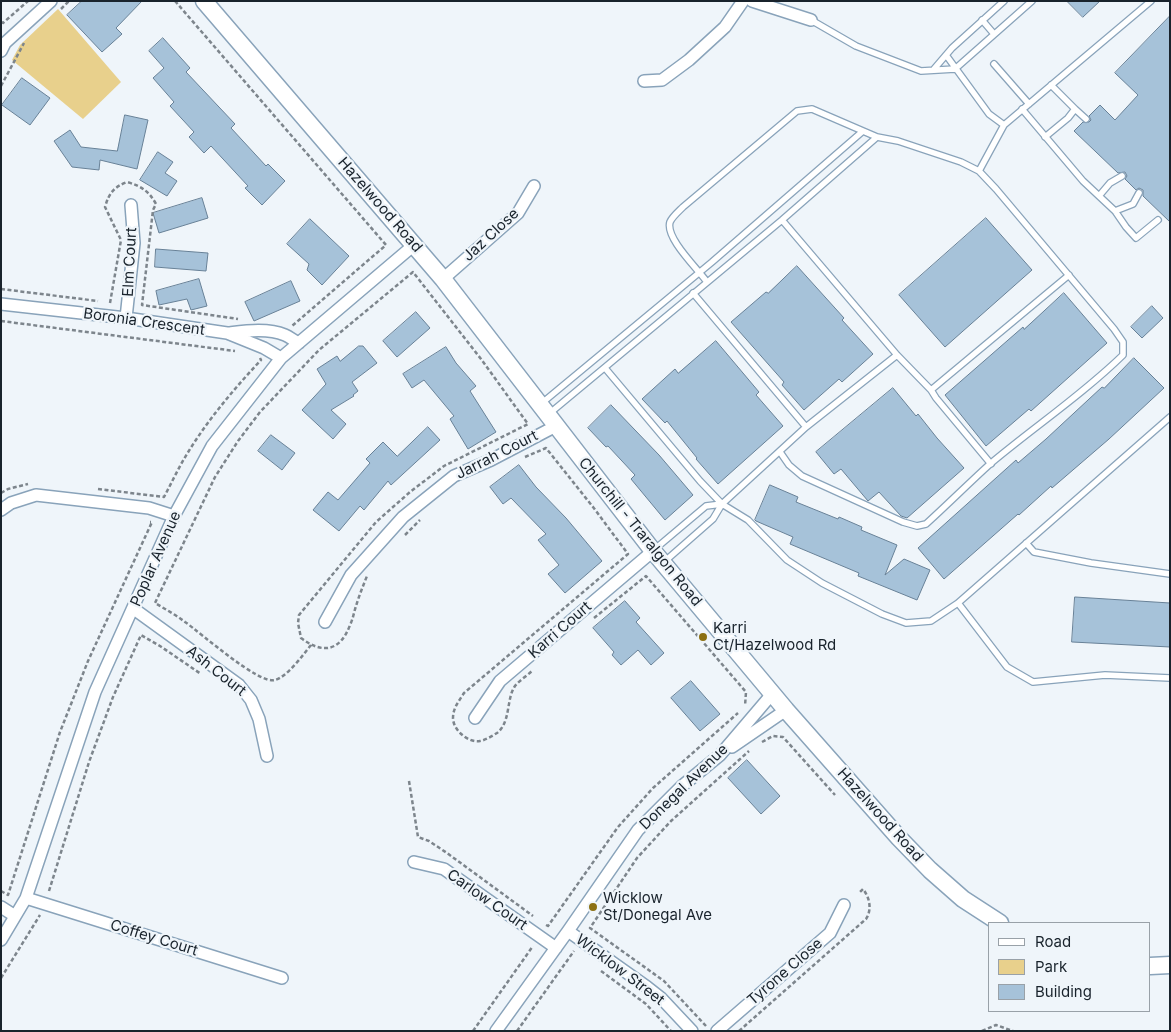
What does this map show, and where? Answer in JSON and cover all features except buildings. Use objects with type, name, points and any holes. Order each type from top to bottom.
[{"type":"main road","name":"Hazelwood Road","points":[[204,1],[414,244],[548,415]]},
{"type":"main road","name":"Churchill - Traralgon Road","points":[[548,415],[658,557],[772,694]]},
{"type":"main road","name":"Hazelwood Road","points":[[772,694],[898,838],[930,870],[964,899],[998,922]]},
{"type":"main road","points":[[1151,966],[1170,965]]},
{"type":"street","points":[[644,82],[662,80],[689,60],[725,27],[743,1]]},
{"type":"street","points":[[752,1],[811,20]]},
{"type":"street","points":[[2,44],[56,5]]},
{"type":"street","name":"Jaz Close","points":[[443,279],[518,213],[534,186]]},
{"type":"street","name":"Elm Court","points":[[126,318],[134,243],[131,205]]},
{"type":"street","name":"Poplar Avenue","points":[[1,940],[26,898],[96,692],[174,516],[212,446],[281,358],[414,244]]},
{"type":"street","name":"Boronia Crescent","points":[[1,304],[126,318],[227,334],[264,348],[281,358]]},
{"type":"street","points":[[227,334],[248,331],[269,332],[284,335],[299,343]]},
{"type":"street","name":"Jarrah Court","points":[[325,622],[351,575],[402,517],[454,476],[491,460],[548,415]]},
{"type":"street","points":[[1,510],[11,502],[36,495],[149,508],[174,516]]},
{"type":"street","name":"Karri Court","points":[[475,718],[500,681],[658,557]]},
{"type":"street","name":"Ash Court","points":[[134,609],[239,685],[254,706],[259,719],[267,756]]},
{"type":"street","name":"Donegal Avenue","points":[[496,1031],[638,830],[682,786],[720,755],[772,694]]},
{"type":"street","points":[[720,755],[786,710]]},
{"type":"street","name":"Carlow Court","points":[[414,862],[444,869],[556,948]]},
{"type":"street","name":"Coffey Court","points":[[26,898],[282,978]]},
{"type":"street","name":"Tyrone Close","points":[[712,1029],[830,933],[844,905]]},
{"type":"street","points":[[1,907],[15,916]]},
{"type":"street","name":"Wicklow Street","points":[[568,931],[661,998],[692,1031]]},
{"type":"lane","points":[[934,69],[982,20],[1004,1]]},
{"type":"lane","points":[[811,20],[856,46],[921,71],[955,69],[1032,1]]},
{"type":"lane","points":[[979,171],[1004,125],[1151,1]]},
{"type":"lane","points":[[982,20],[994,34]]},
{"type":"lane","points":[[946,55],[989,114],[1004,125]]},
{"type":"lane","points":[[994,64],[1028,104]]},
{"type":"lane","points":[[1051,85],[1086,119]]},
{"type":"lane","points":[[707,282],[675,242],[670,230],[670,222],[683,207],[797,111],[812,109],[877,137],[898,141],[961,162],[979,171],[1070,275],[1123,342],[1123,355],[991,464],[926,524],[917,526],[902,522],[802,476],[789,465],[780,452]]},
{"type":"lane","points":[[1045,137],[1068,118],[1075,109]]},
{"type":"lane","points":[[1022,110],[1083,182],[1115,210],[1136,238],[1158,220]]},
{"type":"lane","points":[[548,415],[679,289],[863,131]]},
{"type":"lane","points":[[548,415],[782,220],[877,137]]},
{"type":"lane","points":[[1099,196],[1110,183],[1122,176]]},
{"type":"lane","points":[[1115,210],[1133,204],[1139,193]]},
{"type":"lane","points":[[782,220],[897,354],[932,390],[936,398],[991,464]]},
{"type":"lane","points":[[712,262],[719,272]]},
{"type":"lane","points":[[932,390],[1070,275]]},
{"type":"lane","points":[[679,289],[688,298]]},
{"type":"lane","points":[[693,294],[806,427]]},
{"type":"lane","points":[[658,557],[713,519],[722,504],[806,427],[897,354]]},
{"type":"lane","points":[[605,368],[700,481],[722,504],[748,520],[787,560],[822,583],[882,614],[906,623],[931,621],[958,603],[1170,417]]},
{"type":"lane","points":[[658,557],[706,506],[722,504]]},
{"type":"lane","points":[[1026,543],[1034,552],[1091,563],[1170,574]]},
{"type":"lane","points":[[958,603],[1007,667],[1033,682],[1105,675],[1170,678]]},
{"type":"path","points":[[1,22],[28,1]]},
{"type":"path","points":[[56,5],[69,1]]},
{"type":"path","points":[[175,1],[386,245],[292,326]]},
{"type":"path","points":[[1,86],[21,47],[28,38]]},
{"type":"path","points":[[311,645],[282,677],[269,681],[245,668],[185,622],[156,603],[215,477],[238,441],[260,412],[319,350],[413,272],[481,359],[528,424],[444,466],[410,492],[376,522],[299,615],[298,623],[301,638],[311,645],[327,649],[340,643],[350,626],[367,576]]},
{"type":"path","points":[[1,322],[243,352]]},
{"type":"path","points":[[164,497],[184,458],[204,428],[234,388],[261,360],[260,355]]},
{"type":"path","points":[[520,460],[546,448],[628,554],[464,693],[456,705],[453,719],[457,730],[467,738],[478,741],[487,739],[500,732],[515,687],[536,668]]},
{"type":"path","points":[[399,541],[425,516]]},
{"type":"path","points":[[1,890],[8,894],[60,732],[88,661],[152,522],[142,520]]},
{"type":"path","points":[[409,781],[418,836],[447,852],[548,926],[618,827],[653,788],[745,707],[746,692],[646,576],[591,621]]},
{"type":"path","points":[[49,891],[89,762],[112,698],[141,635],[201,674]]},
{"type":"path","points":[[757,746],[773,736],[783,737],[835,795]]},
{"type":"path","points":[[712,1029],[664,981],[590,928],[637,858],[670,822],[751,750]]},
{"type":"path","points":[[1,978],[41,914]]},
{"type":"path","points":[[473,1031],[533,946]]},
{"type":"path","points":[[517,1031],[574,951]]},
{"type":"path","points":[[598,968],[646,1004],[671,1031]]},
{"type":"path","points":[[982,1031],[996,1024],[1012,1031]]},
{"type":"green space","points":[[58,9],[121,82],[83,119],[12,60],[20,45]]},
{"type":"place","name":"Karri Ct/Hazelwood Rd","points":[[703,637]]},
{"type":"place","name":"Wicklow St/Donegal Ave","points":[[593,907]]}]
